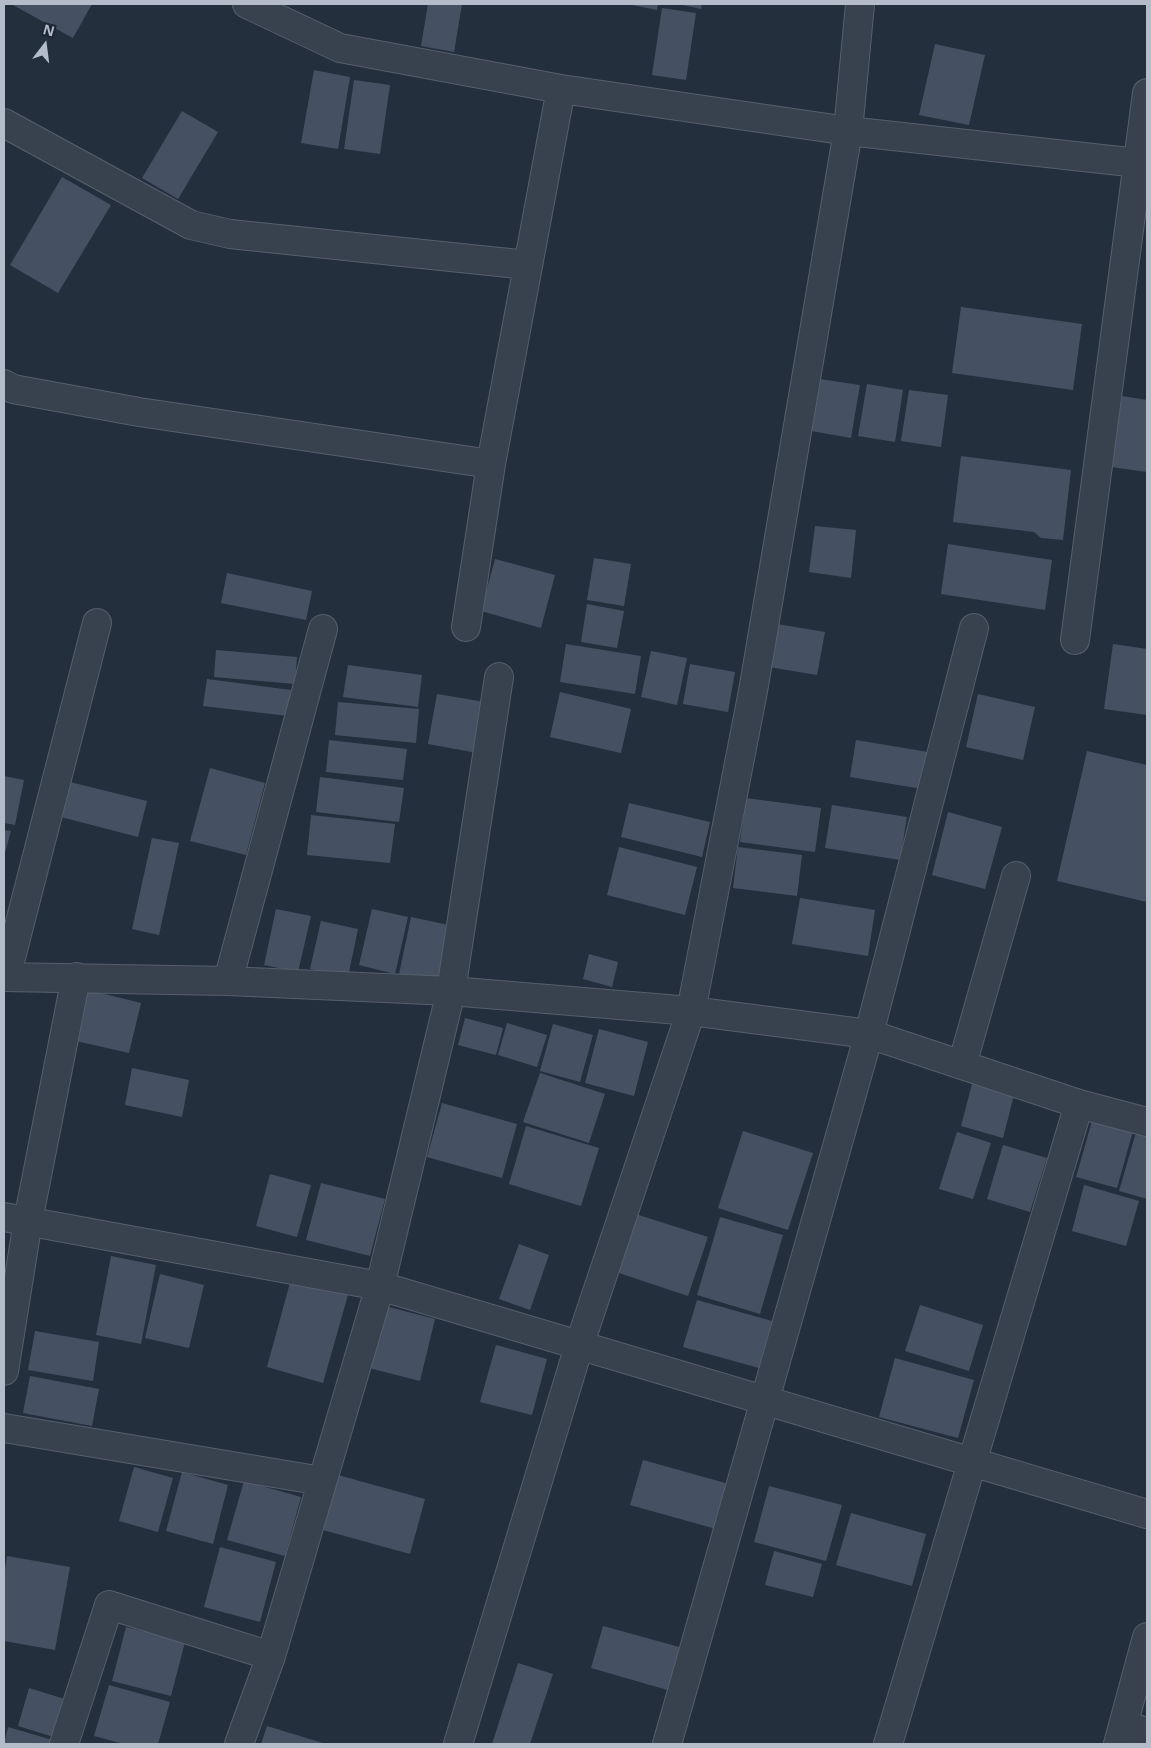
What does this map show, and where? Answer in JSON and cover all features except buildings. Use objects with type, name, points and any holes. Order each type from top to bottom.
[{"type":"street","points":[[247,4],[340,48],[561,89],[848,131],[1142,164]]},
{"type":"street","points":[[458,1744],[579,1346],[691,1011],[753,691],[848,131],[860,4]]},
{"type":"street","points":[[466,627],[491,464],[561,89]]},
{"type":"street","points":[[1075,640],[1142,164],[1147,94]]},
{"type":"street","points":[[4,123],[191,226],[230,234],[528,265]]},
{"type":"street","points":[[7,393],[491,464]]},
{"type":"street","points":[[97,623],[5,977],[228,981],[451,991],[691,1011],[870,1034],[1079,1104],[1147,1122]]},
{"type":"street","points":[[667,1744],[870,1034],[974,628]]},
{"type":"street","points":[[228,981],[323,629]]},
{"type":"street","points":[[239,1744],[271,1656],[380,1286],[451,991],[499,677]]},
{"type":"street","points":[[962,1065],[1016,876]]},
{"type":"street","points":[[4,1371],[16,1219],[76,977]]},
{"type":"street","points":[[888,1744],[1079,1104]]},
{"type":"street","points":[[16,1219],[380,1286],[1147,1514]]},
{"type":"street","points":[[4,1428],[322,1481]]},
{"type":"street","points":[[64,1744],[109,1605],[271,1656]]},
{"type":"street","points":[[1129,1734],[1147,1637]]}]
